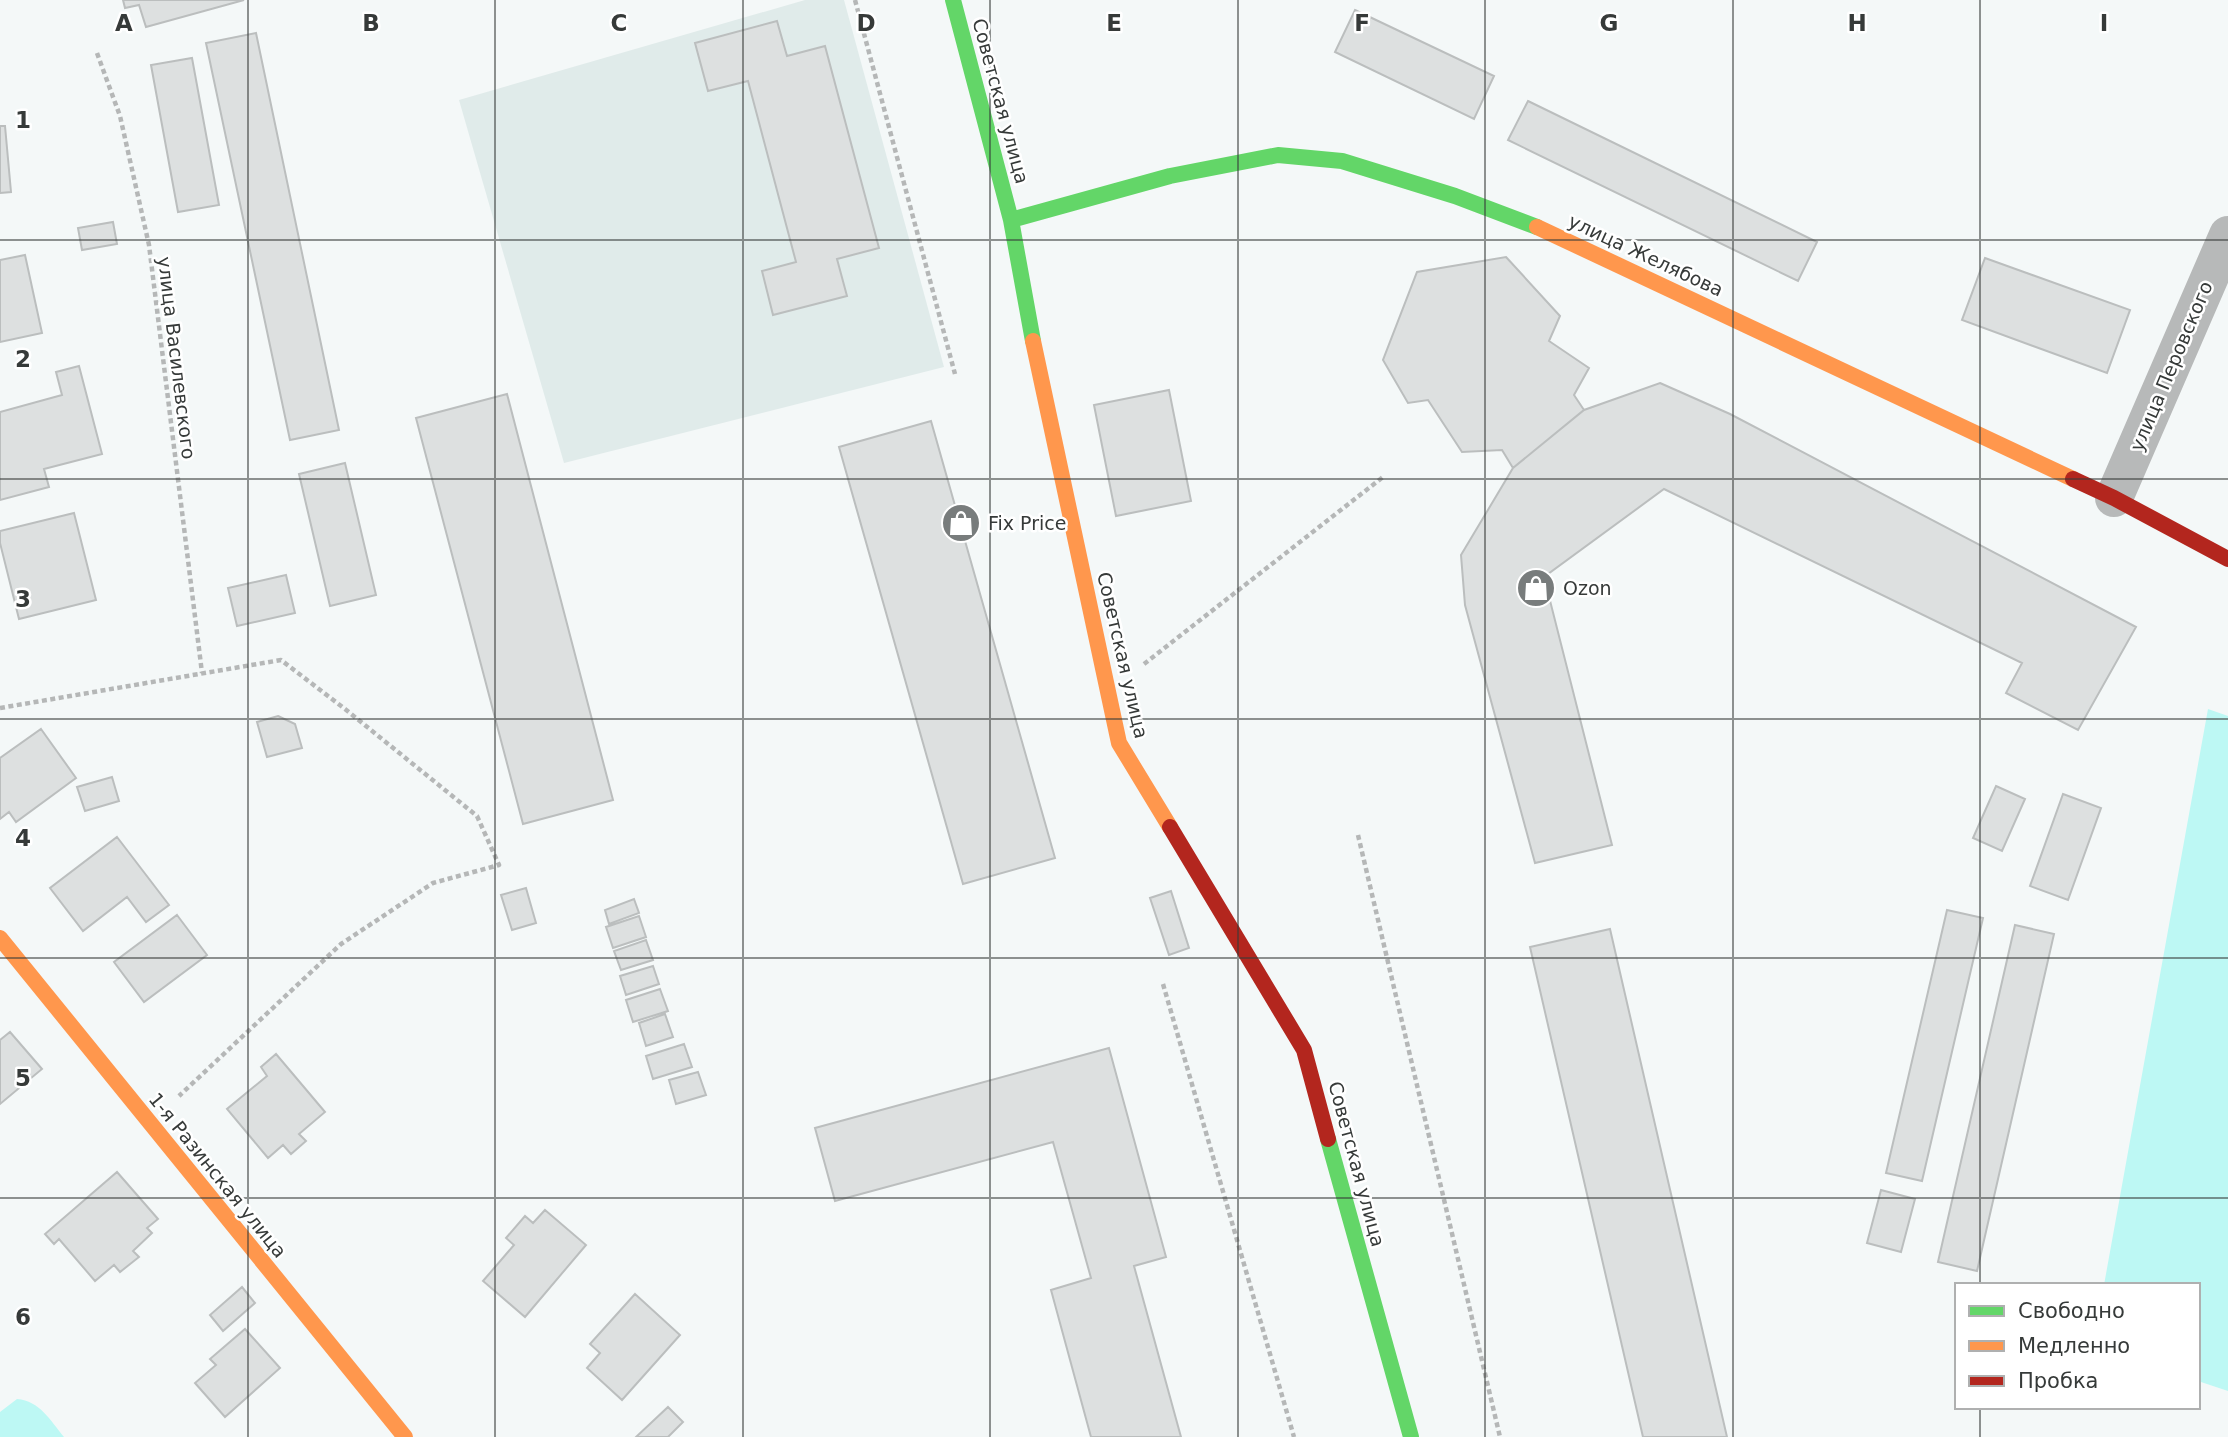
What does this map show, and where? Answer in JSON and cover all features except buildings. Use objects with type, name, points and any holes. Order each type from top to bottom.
[{"type":"street","name":"Советская улица","points":[[953,0],[1010,220],[1035,352],[1119,743],[1304,1050],[1411,1437]]},
{"type":"street","name":"улица Желябова","points":[[1010,220],[1170,176],[1278,155],[1342,161],[1518,218],[2114,498],[2228,559]]},
{"type":"street","name":"улица Перовского","points":[[2114,498],[2228,235]]},
{"type":"street","name":"1-я Разинская улица","points":[[0,938],[405,1437]]},
{"type":"path","points":[[855,0],[955,374]]},
{"type":"path","name":"улица Василевского","points":[[97,53],[120,116],[149,245],[202,673]]},
{"type":"path","points":[[1108,692],[1383,477]]},
{"type":"path","points":[[0,708],[281,660],[477,816],[499,865],[433,883],[341,944],[149,1124]]},
{"type":"path","points":[[1358,835],[1500,1437]]},
{"type":"path","points":[[1163,984],[1294,1437]]},
{"type":"shaded area","points":[[805,0],[844,0],[944,367],[564,463],[459,100]]},
{"type":"shaded area","points":[[2208,709],[2228,716],[2228,1391],[2200,1382],[2200,1283],[2104,1283]]},
{"type":"shaded area","points":[[17,1399],[38,1407],[64,1437],[0,1437],[0,1412]]},
{"type":"traffic: fast","points":[[953,0],[1011,220],[1033,341]]},
{"type":"traffic: fast","points":[[1011,220],[1170,176],[1278,155],[1342,161],[1455,196],[1537,227]]},
{"type":"traffic: fast","points":[[1328,1139],[1411,1437]]},
{"type":"traffic: slow","points":[[1537,227],[2073,479]]},
{"type":"traffic: slow","points":[[1033,341],[1119,743],[1170,827]]},
{"type":"traffic: slow","points":[[0,938],[405,1437]]},
{"type":"traffic: jam","points":[[2073,479],[2228,559]]},
{"type":"traffic: jam","points":[[1170,827],[1304,1050],[1328,1139]]},
{"type":"place","name":"Fix Price","points":[[961,523]]},
{"type":"place","name":"Ozon","points":[[1536,588]]}]
